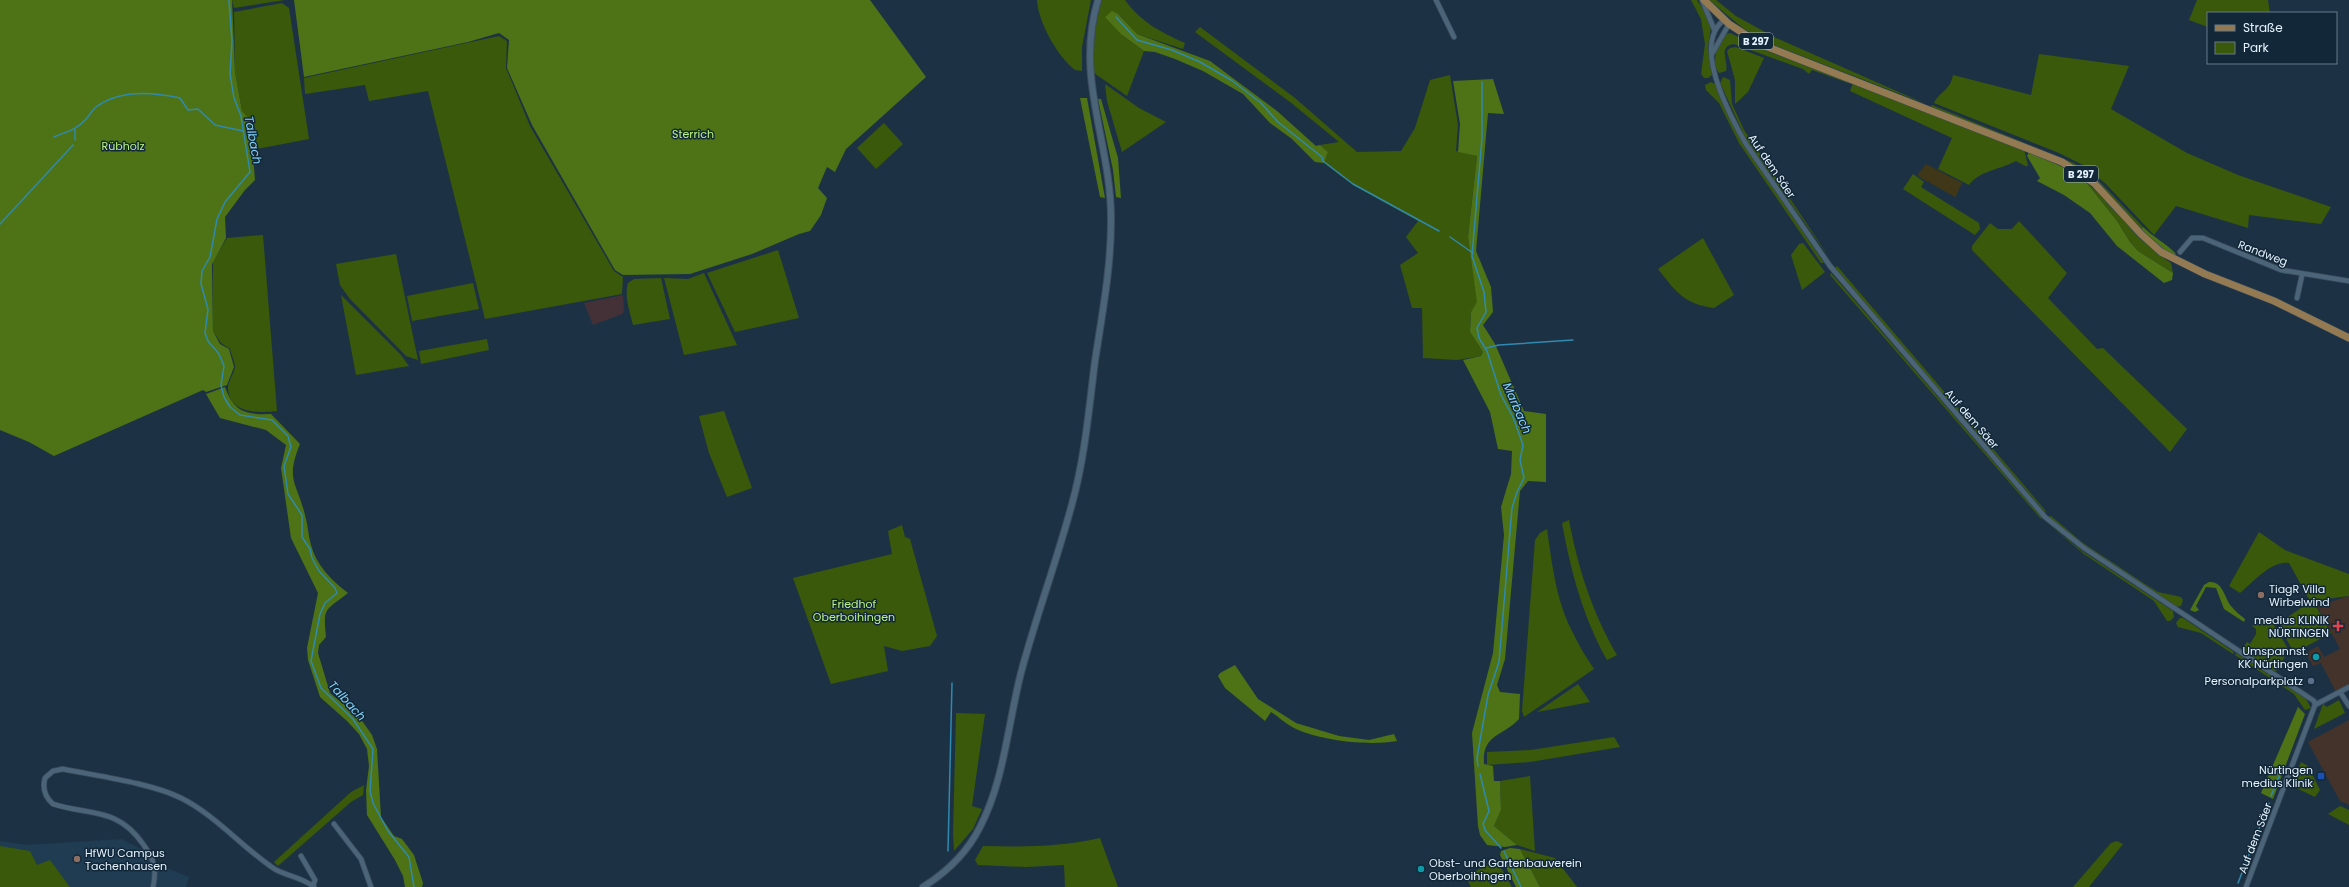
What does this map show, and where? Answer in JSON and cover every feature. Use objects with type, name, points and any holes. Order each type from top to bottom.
[{"type":"main road","name":"B 297","points":[[1703,0],[1727,22],[1755,41],[2062,162],[2094,183],[2141,234],[2161,252],[2205,274],[2274,301],[2349,338]]},
{"type":"street","points":[[923,887],[942,874],[962,855],[974,838],[990,804],[1024,662],[1076,486],[1106,289],[1111,238],[1109,184],[1090,75],[1090,39],[1098,0]]},
{"type":"street","points":[[1436,0],[1454,37]]},
{"type":"street","points":[[1703,0],[1714,29],[1727,22]]},
{"type":"street","points":[[1712,55],[1727,22]]},
{"type":"street","name":"Auf dem Säer","points":[[1714,29],[1711,46],[1716,78],[1735,125],[1770,181],[1830,266],[2035,506],[2084,548],[2311,698],[2315,706],[2246,887]]},
{"type":"street","name":"Randweg","points":[[2180,252],[2192,238],[2203,238],[2260,263],[2302,275],[2349,281]]},
{"type":"street","points":[[2297,298],[2302,275]]},
{"type":"street","points":[[2315,706],[2349,687]]},
{"type":"street","points":[[2340,692],[2349,706]]},
{"type":"street","points":[[153,887],[156,873],[154,861],[139,838],[124,823],[105,815],[60,806],[47,798],[44,792],[45,778],[53,772],[62,769],[151,788],[180,797],[200,809],[274,868],[314,887],[315,880],[301,856]]},
{"type":"street","points":[[334,824],[361,859],[371,887]]},
{"type":"shaded area","points":[[623,295],[624,311],[622,314],[593,325],[584,303]]},
{"type":"shaded area","name":"medius KLINIK NÜRTINGEN","points":[[2349,596],[2349,685],[2336,692],[2321,663],[2313,666],[2306,653],[2318,646],[2324,657],[2340,649],[2317,606]]},
{"type":"shaded area","points":[[2349,720],[2349,805],[2340,801],[2308,742]]},
{"type":"shaded area","name":"HfWU Campus Tachenhausen","points":[[121,839],[152,854],[157,868],[167,868],[189,877],[186,887],[0,887],[0,841],[27,845]]},
{"type":"green space","name":"Rübholz","points":[[0,0],[232,0],[235,72],[242,111],[250,120],[255,180],[245,190],[225,217],[226,238],[212,264],[213,331],[220,344],[229,349],[234,367],[227,385],[206,392],[203,390],[54,456],[29,442],[0,430]]},
{"type":"green space","points":[[232,0],[285,0],[234,8]]},
{"type":"green space","name":"Sterrich","points":[[294,0],[870,0],[926,77],[846,149],[835,172],[827,167],[818,188],[827,198],[821,215],[810,231],[799,234],[752,254],[690,274],[623,275],[615,270],[532,125],[507,68],[509,40],[499,33],[468,42],[304,77]]},
{"type":"green space","points":[[1037,0],[1091,0],[1082,47],[1082,71],[1075,70],[1062,57],[1056,48],[1041,18]]},
{"type":"green space","points":[[1101,0],[1125,0],[1131,8],[1152,26],[1185,43],[1183,49],[1137,34],[1118,14],[1122,35],[1144,51],[1127,96],[1094,73],[1091,46]]},
{"type":"green space","points":[[1691,0],[1697,0],[1709,18],[1711,27],[1708,46],[1712,75],[1708,78],[1704,78],[1701,74],[1705,44],[1701,19]]},
{"type":"green space","points":[[1709,0],[1716,0],[1736,16],[1774,37],[1926,104],[1776,46],[1744,29]]},
{"type":"green space","points":[[2197,0],[2268,0],[2270,12],[2207,12],[2207,27],[2189,20]]},
{"type":"green space","points":[[282,3],[289,8],[309,139],[252,150],[250,120],[242,111],[235,72],[234,12]]},
{"type":"green space","points":[[1112,11],[1118,14],[1137,34],[1210,61],[1277,111],[1316,146],[1320,145],[1328,152],[1324,163],[1315,162],[1292,139],[1270,123],[1243,94],[1203,71],[1155,52],[1144,51],[1122,35],[1105,17]]},
{"type":"green space","points":[[1200,27],[1295,98],[1357,152],[1401,151],[1415,128],[1430,80],[1450,75],[1458,125],[1456,151],[1477,156],[1468,237],[1478,302],[1471,312],[1470,332],[1483,352],[1481,356],[1457,360],[1423,358],[1422,308],[1412,308],[1400,265],[1418,253],[1406,237],[1418,221],[1353,185],[1324,163],[1328,152],[1320,145],[1339,142],[1290,102],[1195,32]]},
{"type":"green space","points":[[1730,33],[1772,53],[1847,80],[1848,83],[1812,70],[1809,74],[1803,69],[1734,44],[1729,45],[1725,51],[1726,71],[1719,73],[1715,64],[1716,54],[1724,35]]},
{"type":"green space","points":[[499,36],[507,41],[506,68],[530,126],[614,271],[623,277],[622,294],[485,319],[428,91],[369,101],[365,85],[305,94],[304,78]]},
{"type":"green space","points":[[1736,47],[1764,58],[1748,92],[1735,104],[1735,80],[1727,51],[1730,48]]},
{"type":"green space","points":[[2039,54],[2129,66],[2111,109],[2187,153],[2238,175],[2331,207],[2321,224],[2249,215],[2248,228],[2176,206],[2154,235],[2106,184],[2083,165],[2059,153],[1934,103],[1950,84],[1953,75],[2031,95]]},
{"type":"green space","points":[[1723,77],[1730,80],[1732,104],[1744,130],[1831,260],[1748,143],[1720,83]]},
{"type":"green space","points":[[1493,79],[1504,114],[1488,113],[1476,251],[1491,287],[1493,312],[1483,325],[1495,344],[1524,411],[1546,414],[1546,482],[1528,481],[1520,491],[1505,659],[1497,685],[1500,692],[1520,694],[1519,719],[1490,741],[1484,754],[1484,764],[1493,766],[1494,781],[1500,781],[1501,810],[1494,826],[1517,845],[1505,847],[1487,845],[1480,835],[1478,826],[1472,733],[1493,653],[1504,535],[1501,507],[1511,474],[1512,451],[1498,449],[1490,412],[1463,360],[1481,356],[1483,352],[1470,332],[1471,312],[1477,302],[1468,237],[1477,156],[1458,152],[1460,124],[1453,81]]},
{"type":"green space","points":[[1711,82],[1715,84],[1742,142],[1824,263],[1821,263],[1739,143],[1719,103],[1706,90],[1705,85]]},
{"type":"green space","points":[[1853,83],[2024,149],[2028,166],[2016,161],[1984,173],[1969,185],[1938,169],[1952,138],[1850,91]]},
{"type":"green space","points":[[1105,84],[1139,108],[1166,122],[1122,152],[1107,101]]},
{"type":"green space","points":[[1080,98],[1087,98],[1105,198],[1100,197]]},
{"type":"green space","points":[[1098,99],[1101,99],[1118,158],[1121,198],[1116,197],[1113,170]]},
{"type":"green space","points":[[1932,105],[2074,163],[2101,183],[2143,227],[2141,230],[2104,189],[2075,166],[1933,108],[1931,106]]},
{"type":"green space","points":[[884,123],[903,144],[876,169],[857,148]]},
{"type":"green space","points":[[2029,152],[2067,169],[2086,182],[2117,221],[2130,242],[2138,251],[2173,273],[2172,280],[2164,283],[2117,246],[2090,213],[2064,195],[2037,181],[2040,178],[2027,156]]},
{"type":"green space","points":[[1913,174],[1924,182],[1921,187],[1979,223],[1980,229],[1975,235],[1903,189]]},
{"type":"green space","points":[[2086,182],[2108,202],[2148,245],[2171,263],[2173,273],[2138,251],[2130,242],[2117,221]]},
{"type":"green space","points":[[2019,221],[2067,273],[2048,298],[2097,349],[2103,348],[2187,429],[2170,452],[1972,250],[1972,246],[1990,223],[1998,229],[2012,229]]},
{"type":"green space","points":[[2143,227],[2176,254],[2169,254],[2141,230]]},
{"type":"green space","points":[[263,235],[277,411],[262,412],[246,410],[239,407],[230,397],[228,385],[235,365],[230,349],[221,343],[213,331],[213,261],[227,238]]},
{"type":"green space","points":[[1703,238],[1734,295],[1714,308],[1695,303],[1682,296],[1658,269]]},
{"type":"green space","points":[[1803,243],[1825,272],[1802,290],[1791,255],[1799,244]]},
{"type":"green space","points":[[778,250],[799,318],[735,332],[707,273]]},
{"type":"green space","points":[[396,254],[418,360],[406,356],[350,299],[340,285],[336,264]]},
{"type":"green space","points":[[1837,266],[2046,513],[1861,300],[1835,268]]},
{"type":"green space","points":[[704,273],[737,345],[684,355],[664,278],[688,279]]},
{"type":"green space","points":[[1831,273],[2041,517],[2041,519],[1830,275]]},
{"type":"green space","points":[[661,278],[670,319],[633,325],[627,299],[628,283],[634,279]]},
{"type":"green space","points":[[473,283],[479,309],[412,321],[407,296]]},
{"type":"green space","points":[[341,295],[401,355],[409,366],[356,375]]},
{"type":"green space","points":[[487,339],[489,350],[421,364],[419,351]]},
{"type":"green space","points":[[225,387],[232,402],[237,407],[255,414],[271,414],[300,444],[293,466],[293,474],[306,519],[313,552],[325,572],[348,593],[327,610],[325,620],[326,637],[319,645],[318,653],[330,693],[360,718],[372,735],[377,749],[381,817],[394,836],[402,839],[414,855],[423,883],[422,887],[405,887],[403,876],[395,860],[367,815],[366,790],[369,766],[367,749],[359,734],[320,697],[308,660],[307,648],[318,593],[291,538],[281,468],[286,445],[266,430],[220,418],[206,394]]},
{"type":"green space","points":[[724,411],[752,488],[727,497],[709,453],[699,416]]},
{"type":"green space","points":[[2051,516],[2083,543],[2148,586],[2158,592],[2181,597],[2183,600],[2181,606],[2176,607],[2081,544],[2048,517]]},
{"type":"green space","points":[[1569,520],[1577,555],[1593,606],[1617,655],[1607,660],[1591,627],[1579,594],[1569,559],[1562,523]]},
{"type":"green space","points":[[2045,521],[2082,551],[2173,611],[2174,617],[2170,621],[2167,621],[2154,601],[2084,554]]},
{"type":"green space","name":"Friedhof Oberboihingen","points":[[902,525],[905,537],[910,539],[937,636],[930,646],[902,651],[884,646],[888,671],[831,684],[793,578],[892,554],[888,531]]},
{"type":"green space","points":[[1547,529],[1555,582],[1562,607],[1574,636],[1594,669],[1524,717],[1522,711],[1535,540],[1540,533]]},
{"type":"green space","points":[[2259,532],[2285,550],[2349,574],[2349,596],[2310,601],[2289,563],[2283,563],[2269,568],[2240,593],[2229,586]]},
{"type":"green space","points":[[2209,582],[2214,582],[2223,590],[2231,606],[2245,619],[2244,622],[2224,609],[2216,588],[2206,587],[2196,606],[2199,610],[2195,612],[2190,610],[2204,585]]},
{"type":"green space","points":[[2311,605],[2317,608],[2331,633],[2294,653],[2280,627],[2282,621],[2304,606]]},
{"type":"green space","points":[[2262,617],[2272,621],[2288,649],[2278,670],[2275,671],[2241,650],[2247,642],[2250,644],[2256,634],[2256,629],[2252,626]]},
{"type":"green space","points":[[2180,618],[2183,618],[2234,652],[2233,654],[2201,633],[2178,627],[2176,623]]},
{"type":"green space","points":[[2236,653],[2306,699],[2311,708],[2305,710],[2294,694],[2235,655]]},
{"type":"green space","points":[[1235,665],[1258,699],[1296,723],[1339,736],[1369,740],[1394,734],[1397,741],[1359,743],[1331,739],[1294,728],[1271,712],[1265,721],[1225,688],[1218,676],[1220,673]]},
{"type":"green space","points":[[1578,684],[1590,702],[1537,712]]},
{"type":"green space","points":[[2339,700],[2345,713],[2314,729],[2323,704],[2327,707]]},
{"type":"green space","points":[[2298,707],[2305,714],[2273,799],[2261,793]]},
{"type":"green space","points":[[956,713],[985,714],[972,806],[982,809],[973,829],[954,851],[953,834]]},
{"type":"green space","points":[[1614,737],[1620,747],[1530,762],[1487,765],[1487,752],[1531,750]]},
{"type":"green space","points":[[2301,762],[2308,766],[2320,790],[2315,797],[2292,786]]},
{"type":"green space","points":[[1530,776],[1535,851],[1517,845],[1494,826],[1501,810],[1500,781]]},
{"type":"green space","points":[[364,785],[363,795],[351,802],[278,866],[274,862],[351,792]]},
{"type":"green space","points":[[2340,806],[2349,810],[2349,825],[2328,814]]},
{"type":"green space","points":[[1100,838],[1118,887],[1065,887],[1064,865],[1026,867],[978,865],[975,860],[983,846],[1042,846]]},
{"type":"green space","points":[[2117,841],[2123,844],[2089,887],[2073,887],[2111,843]]},
{"type":"green space","points":[[0,846],[30,851],[37,865],[50,860],[70,887],[0,887]]},
{"type":"green space","points":[[1510,848],[1520,849],[1540,887],[1516,887],[1500,855],[1501,851]]},
{"type":"green space","points":[[1520,849],[1555,858],[1577,887],[1540,887]]},
{"type":"green space","points":[[1497,861],[1512,887],[1471,887],[1465,876]]},
{"type":"sand","points":[[1926,164],[1962,183],[1955,197],[1930,183],[1930,181],[1928,182],[1919,177],[1918,174]]},
{"type":"waterway","name":"Talbach","points":[[229,0],[232,41],[230,74],[234,98],[241,116],[250,172],[225,202],[217,219],[210,257],[202,271],[201,284],[208,309],[205,333],[208,341],[219,354],[224,366],[221,385],[224,397],[230,407],[240,415],[272,420],[288,436],[291,447],[284,466],[288,494],[302,515],[302,537],[310,549],[312,558],[319,571],[335,588],[337,593],[325,603],[320,614],[311,661],[321,688],[353,719],[373,749],[370,791],[373,803],[388,831],[409,857],[414,887]]},
{"type":"waterway","points":[[1116,17],[1137,40],[1172,50],[1200,62],[1231,80],[1261,103],[1278,122],[1322,157],[1323,161],[1353,184],[1439,231]]},
{"type":"waterway","name":"Marbach","points":[[1478,766],[1477,758],[1488,695],[1499,662],[1512,508],[1517,492],[1524,478],[1520,460],[1523,445],[1513,417],[1501,395],[1487,351],[1479,338],[1477,328],[1486,312],[1484,292],[1472,256],[1482,138],[1482,82]]},
{"type":"waterway","points":[[54,137],[77,127],[96,107],[105,101],[115,97],[148,93],[180,98],[188,110],[198,109],[215,125],[243,131]]},
{"type":"waterway","points":[[75,129],[75,140]]},
{"type":"waterway","points":[[0,224],[73,145]]},
{"type":"waterway","points":[[1450,237],[1473,253]]},
{"type":"waterway","points":[[1486,348],[1499,345],[1573,340]]},
{"type":"waterway","points":[[948,851],[952,683]]},
{"type":"waterway","points":[[2271,796],[2283,767]]},
{"type":"waterway","name":"Marbach","points":[[1480,774],[1489,811],[1483,824],[1485,830],[1501,848]]},
{"type":"waterway","points":[[2238,883],[2269,803]]},
{"type":"waterway","name":"Marbach","points":[[1504,851],[1521,887]]},
{"type":"place","name":"TiagR Villa Wirbelwind","points":[[2261,595]]},
{"type":"place","name":"medius KLINIK NÜRTINGEN","points":[[2338,626]]},
{"type":"place","name":"Umspannst. KK Nürtingen","points":[[2316,657]]},
{"type":"place","name":"Personalparkplatz","points":[[2311,681]]},
{"type":"place","name":"Nürtingen medius Klinik","points":[[2321,776]]},
{"type":"place","name":"HfWU Campus Tachenhausen","points":[[77,859]]},
{"type":"place","name":"Obst- und Gartenbauverein Oberboihingen","points":[[1421,869]]}]
